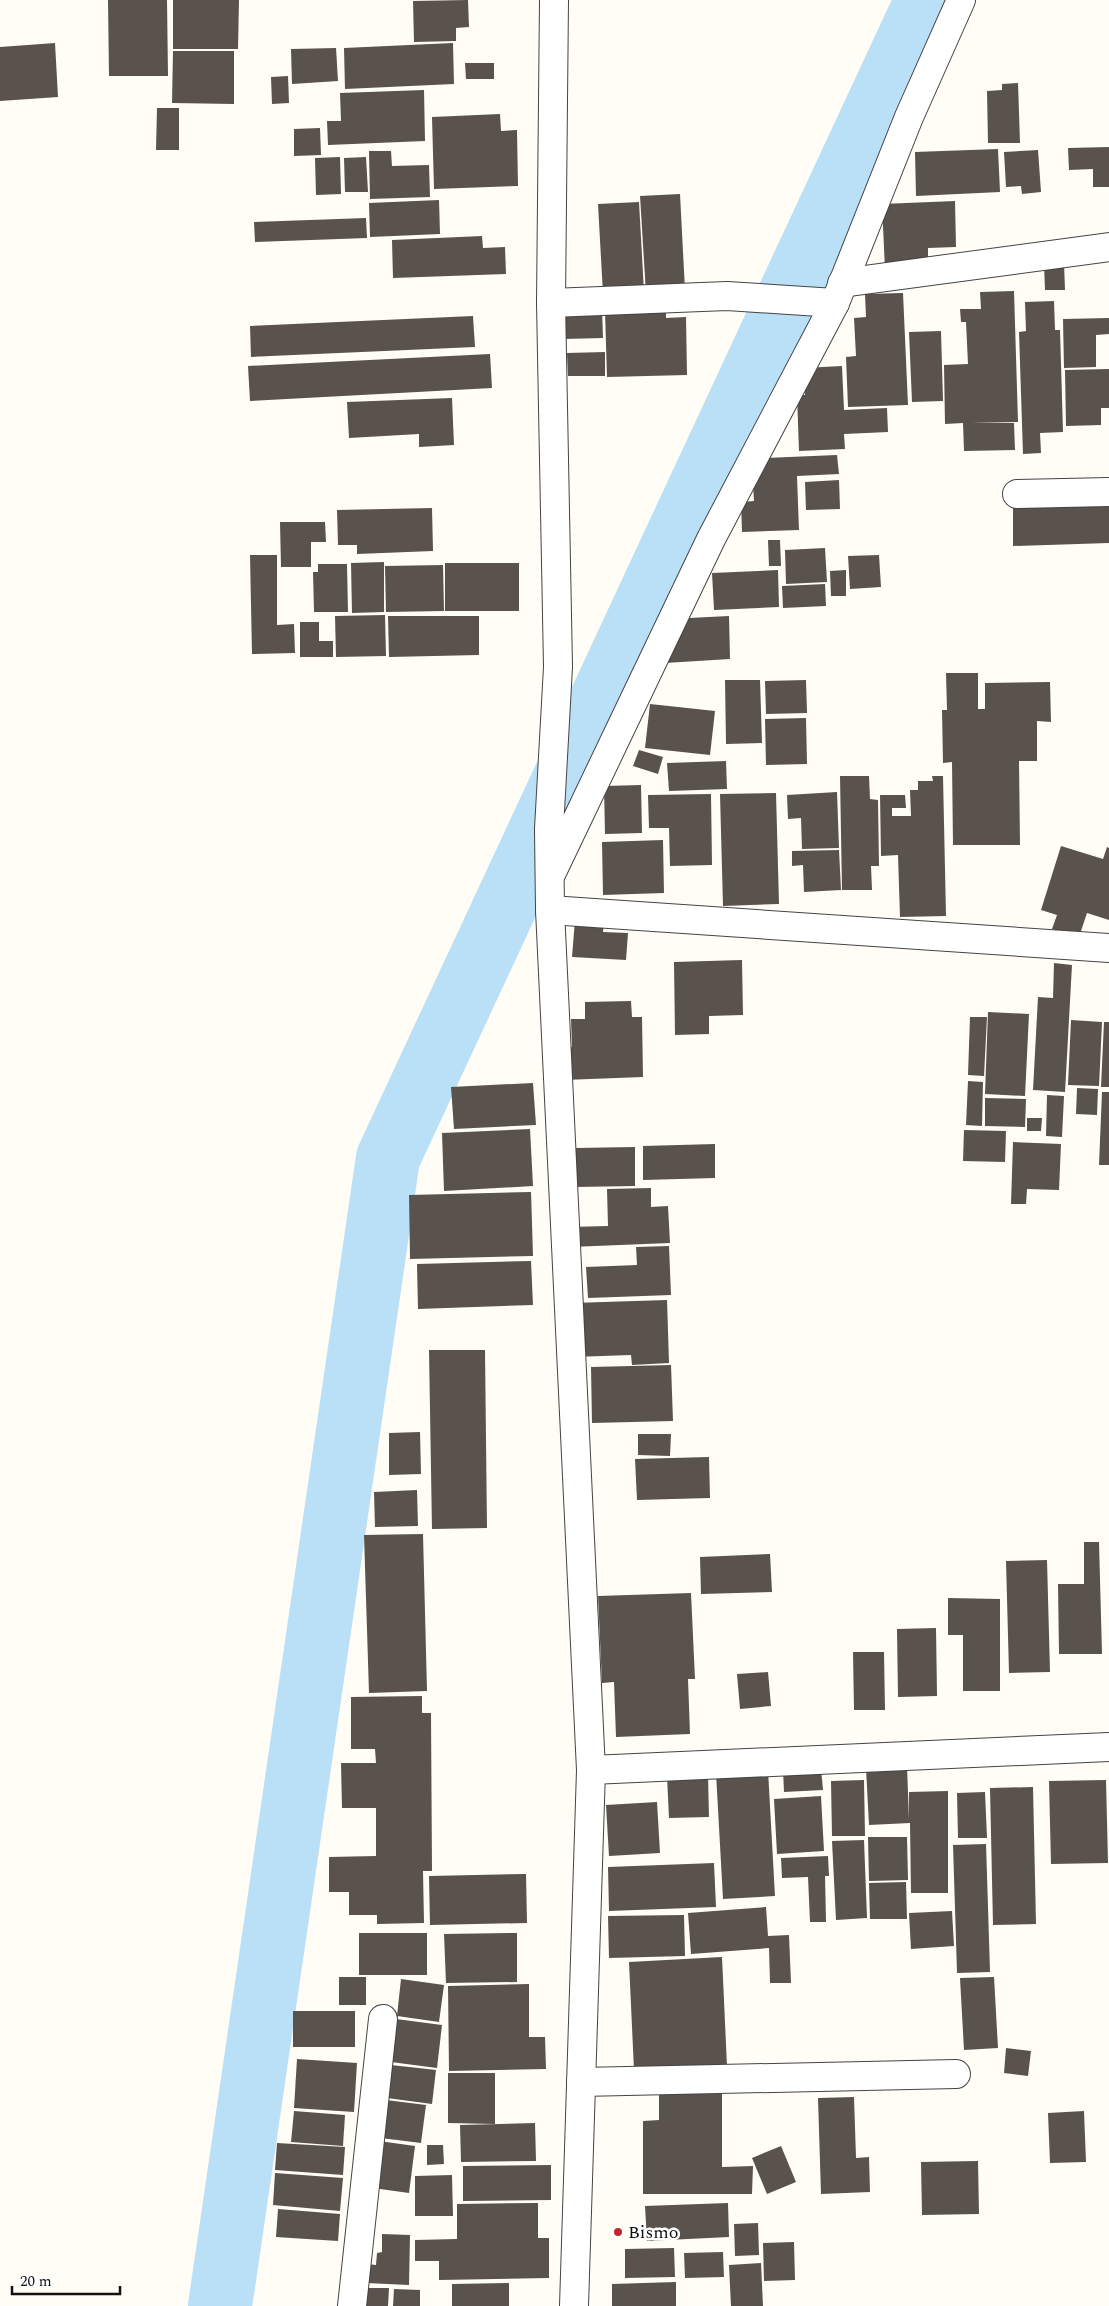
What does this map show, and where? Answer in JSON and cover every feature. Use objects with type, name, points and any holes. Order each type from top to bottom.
[{"type":"street","points":[[554,0],[551,303],[558,667],[549,829],[549,879],[592,1770],[574,2306]]},
{"type":"street","points":[[549,879],[711,539],[839,293],[909,117],[961,0]]},
{"type":"street","points":[[551,303],[727,296],[802,300],[1109,247]]},
{"type":"street","points":[[1018,494],[1109,492]]},
{"type":"street","points":[[550,910],[1109,948]]},
{"type":"street","points":[[592,1770],[1109,1747]]},
{"type":"street","points":[[352,2306],[383,2019]]},
{"type":"street","points":[[581,2082],[956,2074]]},
{"type":"building","points":[[108,0],[167,0],[168,76],[109,76]]},
{"type":"building","points":[[173,0],[239,0],[238,49],[173,49]]},
{"type":"building","points":[[468,0],[469,27],[456,28],[456,41],[414,42],[413,1]]},
{"type":"building","points":[[55,43],[58,97],[0,101],[0,47]]},
{"type":"building","points":[[453,43],[454,84],[345,89],[344,48]]},
{"type":"building","points":[[336,48],[338,81],[292,84],[291,49]]},
{"type":"building","points":[[173,51],[234,51],[234,104],[172,103]]},
{"type":"building","points":[[465,63],[494,63],[494,79],[466,79]]},
{"type":"building","points":[[288,76],[289,103],[272,104],[271,77]]},
{"type":"building","points":[[1018,83],[1020,143],[988,143],[987,91],[1002,90],[1002,84]]},
{"type":"building","points":[[424,90],[425,141],[328,145],[327,121],[341,121],[340,93]]},
{"type":"building","points":[[157,108],[179,108],[179,150],[156,150]]},
{"type":"building","points":[[500,114],[501,131],[517,130],[518,186],[434,189],[432,117]]},
{"type":"building","points":[[320,128],[321,155],[294,156],[294,129]]},
{"type":"building","points":[[1109,147],[1109,187],[1093,187],[1093,169],[1069,170],[1068,148]]},
{"type":"building","points":[[998,149],[1000,192],[916,196],[915,152]]},
{"type":"building","points":[[1038,150],[1041,192],[1022,194],[1021,186],[1006,187],[1004,152]]},
{"type":"building","points":[[369,151],[391,151],[392,166],[429,165],[430,197],[370,199]]},
{"type":"building","points":[[340,157],[341,194],[316,195],[315,158]]},
{"type":"building","points":[[366,157],[368,192],[345,192],[344,158]]},
{"type":"building","points":[[680,194],[685,290],[646,293],[640,196]]},
{"type":"building","points":[[439,200],[440,234],[370,237],[369,203]]},
{"type":"building","points":[[955,201],[956,247],[928,248],[928,268],[885,270],[882,204]]},
{"type":"building","points":[[639,202],[644,292],[603,294],[598,204]]},
{"type":"building","points":[[366,218],[367,238],[255,242],[254,222]]},
{"type":"building","points":[[482,236],[483,248],[505,247],[506,274],[393,278],[392,240]]},
{"type":"building","points":[[1064,263],[1065,290],[1045,290],[1044,264]]},
{"type":"building","points":[[1014,291],[1018,422],[971,423],[1014,423],[1015,450],[964,451],[963,423],[945,424],[944,365],[968,364],[966,322],[961,322],[960,309],[981,309],[980,292]]},
{"type":"building","points":[[903,293],[908,405],[848,407],[846,357],[856,356],[854,318],[866,317],[865,294]]},
{"type":"building","points":[[1054,301],[1055,330],[1060,330],[1063,432],[1040,433],[1041,453],[1023,454],[1019,332],[1026,331],[1025,302]]},
{"type":"building","points":[[602,308],[603,338],[564,339],[563,310]]},
{"type":"building","points":[[666,308],[666,318],[686,317],[687,375],[607,377],[605,311]]},
{"type":"building","points":[[473,316],[475,347],[251,357],[250,326]]},
{"type":"building","points":[[1109,318],[1109,334],[1096,335],[1096,367],[1064,368],[1063,319]]},
{"type":"building","points":[[941,331],[943,401],[912,402],[909,332]]},
{"type":"building","points":[[605,352],[605,376],[568,376],[567,353]]},
{"type":"building","points":[[490,354],[492,388],[250,401],[248,366]]},
{"type":"building","points":[[842,366],[844,410],[887,408],[888,432],[844,434],[845,449],[799,451],[797,395],[805,395],[804,368]]},
{"type":"building","points":[[1109,369],[1109,408],[1101,408],[1101,425],[1066,426],[1065,370]]},
{"type":"building","points":[[452,398],[454,445],[419,447],[419,434],[349,438],[347,402]]},
{"type":"building","points":[[837,455],[839,474],[797,476],[799,530],[742,532],[741,502],[754,501],[752,469],[765,469],[765,458]]},
{"type":"building","points":[[839,480],[840,509],[806,510],[805,482]]},
{"type":"building","points":[[1109,495],[1109,543],[1013,546],[1013,505]]},
{"type":"building","points":[[432,508],[433,551],[357,554],[357,545],[338,545],[337,510]]},
{"type":"building","points":[[280,522],[325,522],[326,542],[311,542],[311,567],[281,567]]},
{"type":"building","points":[[768,540],[780,540],[781,566],[769,566]]},
{"type":"building","points":[[825,548],[827,582],[786,584],[785,550]]},
{"type":"building","points":[[250,555],[277,555],[277,625],[294,624],[295,653],[252,654]]},
{"type":"building","points":[[879,555],[881,587],[850,589],[848,556]]},
{"type":"building","points":[[384,562],[384,612],[352,613],[351,563]]},
{"type":"building","points":[[445,563],[519,563],[519,611],[445,611]]},
{"type":"building","points":[[318,564],[347,564],[348,612],[314,612],[313,572],[318,572]]},
{"type":"building","points":[[443,565],[444,611],[386,612],[385,566]]},
{"type":"building","points":[[778,570],[779,607],[714,610],[712,573]]},
{"type":"building","points":[[846,570],[846,596],[831,596],[830,571]]},
{"type":"building","points":[[825,584],[826,606],[783,608],[782,586]]},
{"type":"building","points":[[385,615],[386,656],[336,657],[335,616]]},
{"type":"building","points":[[388,616],[479,616],[479,655],[389,657]]},
{"type":"building","points":[[729,616],[730,659],[665,663],[689,618]]},
{"type":"building","points":[[300,622],[319,622],[319,641],[333,641],[333,657],[300,657]]},
{"type":"building","points":[[946,673],[978,673],[978,709],[985,709],[985,683],[1050,682],[1051,722],[1037,721],[1037,761],[1019,761],[1020,845],[953,845],[952,762],[943,763],[942,710],[947,710]]},
{"type":"building","points":[[725,680],[760,680],[762,743],[726,744]]},
{"type":"building","points":[[806,680],[807,713],[766,714],[765,681]]},
{"type":"building","points":[[650,704],[715,711],[710,755],[645,748]]},
{"type":"building","points":[[806,718],[807,764],[766,765],[765,719]]},
{"type":"building","points":[[639,750],[663,757],[658,774],[633,766]]},
{"type":"building","points":[[726,761],[727,789],[669,791],[667,763]]},
{"type":"building","points":[[840,776],[869,776],[870,799],[878,800],[879,866],[871,866],[872,890],[842,890]]},
{"type":"building","points":[[932,776],[943,776],[946,916],[900,917],[898,855],[881,856],[880,795],[905,795],[906,808],[892,808],[892,816],[911,816],[910,790],[918,790],[918,781],[933,781]]},
{"type":"building","points":[[641,785],[642,833],[605,834],[604,786]]},
{"type":"building","points":[[837,792],[839,848],[802,849],[801,818],[788,819],[787,795]]},
{"type":"building","points":[[776,793],[779,904],[723,906],[720,794]]},
{"type":"building","points":[[711,794],[712,865],[670,866],[669,828],[649,828],[648,795]]},
{"type":"building","points":[[663,840],[664,893],[603,895],[602,842]]},
{"type":"building","points":[[1061,846],[1103,859],[1107,847],[1109,848],[1109,920],[1087,913],[1079,937],[1052,929],[1057,915],[1041,910]]},
{"type":"building","points":[[839,850],[841,890],[804,892],[803,865],[792,866],[792,851]]},
{"type":"building","points":[[575,920],[604,922],[603,932],[628,933],[626,960],[572,957]]},
{"type":"building","points":[[742,960],[743,1015],[709,1016],[709,1034],[675,1035],[674,962]]},
{"type":"building","points":[[1054,963],[1072,965],[1065,1092],[1033,1090],[1038,997],[1053,998]]},
{"type":"building","points":[[631,1001],[632,1017],[642,1017],[643,1077],[564,1080],[563,1047],[572,1047],[571,1019],[585,1019],[585,1002]]},
{"type":"building","points":[[988,1012],[1029,1014],[1025,1096],[985,1094]]},
{"type":"building","points":[[970,1017],[987,1017],[984,1076],[968,1075]]},
{"type":"building","points":[[1071,1020],[1102,1022],[1099,1086],[1068,1085]]},
{"type":"building","points":[[1104,1022],[1109,1022],[1109,1087],[1101,1087]]},
{"type":"building","points":[[968,1081],[983,1082],[982,1126],[966,1125]]},
{"type":"building","points":[[533,1083],[536,1125],[454,1129],[451,1087]]},
{"type":"building","points":[[1077,1088],[1098,1089],[1097,1115],[1076,1114]]},
{"type":"building","points":[[1102,1092],[1109,1092],[1109,1165],[1099,1165]]},
{"type":"building","points":[[1047,1095],[1064,1096],[1062,1137],[1046,1136]]},
{"type":"building","points":[[985,1098],[1026,1099],[1025,1127],[985,1126]]},
{"type":"building","points":[[1027,1118],[1042,1118],[1041,1131],[1027,1131]]},
{"type":"building","points":[[530,1129],[533,1186],[444,1191],[442,1133]]},
{"type":"building","points":[[964,1130],[1006,1131],[1005,1162],[963,1161]]},
{"type":"building","points":[[1013,1142],[1061,1144],[1059,1190],[1027,1189],[1026,1204],[1011,1204]]},
{"type":"building","points":[[715,1144],[715,1178],[643,1180],[643,1146]]},
{"type":"building","points":[[635,1147],[635,1186],[576,1187],[576,1148]]},
{"type":"building","points":[[651,1188],[651,1207],[668,1206],[670,1243],[570,1247],[569,1227],[608,1226],[607,1189]]},
{"type":"building","points":[[531,1192],[533,1256],[410,1259],[409,1195]]},
{"type":"building","points":[[669,1246],[671,1295],[588,1298],[586,1267],[637,1265],[636,1247]]},
{"type":"building","points":[[531,1261],[533,1305],[418,1309],[417,1264]]},
{"type":"building","points":[[667,1300],[669,1363],[632,1365],[631,1355],[573,1357],[572,1303]]},
{"type":"building","points":[[429,1350],[485,1350],[487,1528],[432,1529]]},
{"type":"building","points":[[671,1365],[673,1421],[592,1423],[591,1367]]},
{"type":"building","points":[[420,1432],[421,1474],[389,1475],[389,1433]]},
{"type":"building","points":[[638,1434],[671,1434],[670,1456],[638,1455]]},
{"type":"building","points":[[709,1457],[710,1498],[637,1500],[635,1459]]},
{"type":"building","points":[[417,1490],[418,1526],[375,1527],[374,1492]]},
{"type":"building","points":[[423,1534],[427,1691],[369,1693],[364,1535]]},
{"type":"building","points":[[1084,1542],[1099,1542],[1102,1654],[1059,1654],[1058,1584],[1084,1584]]},
{"type":"building","points":[[770,1554],[772,1592],[701,1594],[700,1557]]},
{"type":"building","points":[[1047,1560],[1050,1672],[1009,1673],[1006,1561]]},
{"type":"building","points":[[691,1593],[695,1679],[688,1679],[690,1734],[616,1737],[614,1682],[602,1683],[598,1596]]},
{"type":"building","points":[[948,1598],[1000,1599],[1000,1691],[963,1691],[963,1635],[948,1635]]},
{"type":"building","points":[[936,1628],[937,1696],[898,1697],[897,1629]]},
{"type":"building","points":[[853,1652],[884,1652],[885,1710],[854,1710]]},
{"type":"building","points":[[768,1672],[771,1706],[740,1709],[737,1674]]},
{"type":"building","points":[[422,1696],[422,1713],[431,1713],[432,1871],[423,1871],[424,1923],[377,1924],[377,1915],[349,1915],[349,1892],[329,1892],[329,1857],[376,1856],[376,1808],[342,1808],[341,1763],[376,1763],[375,1749],[351,1749],[351,1697]]},
{"type":"building","points":[[907,1766],[909,1819],[909,1792],[948,1791],[948,1893],[911,1893],[910,1823],[869,1825],[866,1768]]},
{"type":"building","points":[[821,1768],[823,1790],[784,1792],[783,1770]]},
{"type":"building","points":[[768,1770],[775,1896],[723,1899],[716,1773]]},
{"type":"building","points":[[708,1775],[709,1817],[669,1818],[667,1776]]},
{"type":"building","points":[[864,1780],[865,1836],[832,1836],[831,1781]]},
{"type":"building","points":[[1106,1780],[1108,1863],[1051,1864],[1049,1781]]},
{"type":"building","points":[[1033,1787],[1036,1924],[993,1925],[990,1788]]},
{"type":"building","points":[[985,1792],[987,1838],[958,1838],[957,1793]]},
{"type":"building","points":[[821,1796],[824,1851],[777,1854],[774,1799]]},
{"type":"building","points":[[657,1802],[660,1853],[609,1856],[606,1805]]},
{"type":"building","points":[[868,1837],[907,1837],[908,1880],[869,1881]]},
{"type":"building","points":[[864,1840],[867,1918],[836,1920],[832,1841]]},
{"type":"building","points":[[986,1844],[990,1972],[957,1973],[953,1845]]},
{"type":"building","points":[[828,1856],[829,1876],[825,1876],[826,1922],[810,1922],[808,1877],[782,1878],[781,1858]]},
{"type":"building","points":[[714,1863],[716,1907],[609,1911],[608,1867]]},
{"type":"building","points":[[526,1874],[527,1923],[430,1925],[429,1876]]},
{"type":"building","points":[[906,1882],[907,1919],[870,1919],[869,1883]]},
{"type":"building","points":[[766,1907],[768,1936],[789,1935],[791,1983],[770,1983],[769,1948],[691,1954],[688,1913]]},
{"type":"building","points":[[952,1911],[954,1946],[911,1949],[909,1913]]},
{"type":"building","points":[[684,1915],[685,1956],[609,1958],[608,1916]]},
{"type":"building","points":[[359,1933],[427,1933],[427,1975],[359,1975]]},
{"type":"building","points":[[517,1933],[517,1982],[446,1983],[444,1934]]},
{"type":"building","points":[[722,1957],[727,2066],[634,2070],[629,1962]]},
{"type":"building","points":[[339,1977],[366,1977],[366,2005],[339,2005]]},
{"type":"building","points":[[994,1977],[998,2048],[964,2050],[960,1978]]},
{"type":"building","points":[[401,1979],[444,1985],[439,2022],[397,2016]]},
{"type":"building","points":[[529,1984],[529,2037],[545,2037],[546,2069],[449,2071],[448,1986]]},
{"type":"building","points":[[293,2011],[355,2011],[355,2047],[293,2047]]},
{"type":"building","points":[[396,2019],[442,2025],[437,2068],[391,2062]]},
{"type":"building","points":[[1006,2048],[1031,2051],[1028,2076],[1004,2073]]},
{"type":"building","points":[[297,2059],[357,2063],[354,2112],[294,2108]]},
{"type":"building","points":[[391,2065],[436,2070],[432,2104],[387,2098]]},
{"type":"building","points":[[448,2073],[495,2073],[495,2124],[448,2123]]},
{"type":"building","points":[[722,2090],[722,2167],[753,2166],[752,2194],[643,2194],[643,2121],[659,2120],[659,2091]]},
{"type":"building","points":[[854,2097],[856,2158],[869,2157],[870,2192],[821,2194],[818,2098]]},
{"type":"building","points":[[386,2100],[426,2105],[421,2143],[381,2138]]},
{"type":"building","points":[[294,2111],[345,2115],[343,2146],[291,2142]]},
{"type":"building","points":[[1084,2111],[1086,2162],[1050,2163],[1048,2113]]},
{"type":"building","points":[[535,2123],[536,2161],[461,2162],[460,2125]]},
{"type":"building","points":[[379,2141],[415,2146],[409,2193],[373,2188]]},
{"type":"building","points":[[277,2143],[345,2147],[343,2175],[275,2170]]},
{"type":"building","points":[[427,2145],[443,2145],[444,2164],[427,2165]]},
{"type":"building","points":[[781,2146],[796,2182],[767,2194],[752,2158]]},
{"type":"building","points":[[978,2161],[979,2214],[922,2215],[921,2162]]},
{"type":"building","points":[[551,2165],[551,2200],[463,2201],[463,2166]]},
{"type":"building","points":[[275,2173],[343,2178],[340,2211],[273,2205]]},
{"type":"building","points":[[452,2175],[453,2216],[415,2216],[415,2176]]},
{"type":"building","points":[[538,2203],[538,2238],[549,2238],[549,2278],[439,2280],[439,2261],[415,2261],[415,2240],[457,2239],[457,2204]]},
{"type":"building","points":[[728,2203],[729,2237],[647,2241],[645,2206]]},
{"type":"building","points":[[278,2209],[340,2214],[338,2241],[276,2237]]},
{"type":"building","points":[[758,2223],[759,2255],[735,2256],[734,2224]]},
{"type":"building","points":[[382,2234],[410,2235],[409,2285],[366,2283],[367,2264],[376,2265],[377,2253],[382,2252]]},
{"type":"building","points":[[794,2242],[795,2280],[764,2281],[763,2243]]},
{"type":"building","points":[[674,2248],[675,2277],[625,2278],[625,2249]]},
{"type":"building","points":[[723,2252],[724,2277],[685,2278],[684,2253]]},
{"type":"building","points":[[761,2263],[763,2306],[731,2306],[729,2265]]},
{"type":"building","points":[[676,2282],[676,2306],[612,2306],[612,2284]]},
{"type":"building","points":[[509,2283],[509,2306],[452,2306],[452,2284]]},
{"type":"building","points":[[361,2288],[389,2288],[388,2306],[360,2306]]},
{"type":"building","points":[[394,2289],[420,2290],[420,2306],[393,2306]]},
{"type":"waterway","points":[[220,2306],[388,1158],[927,0]]},
{"type":"place","name":"Bismo","points":[[618,2232]]}]
